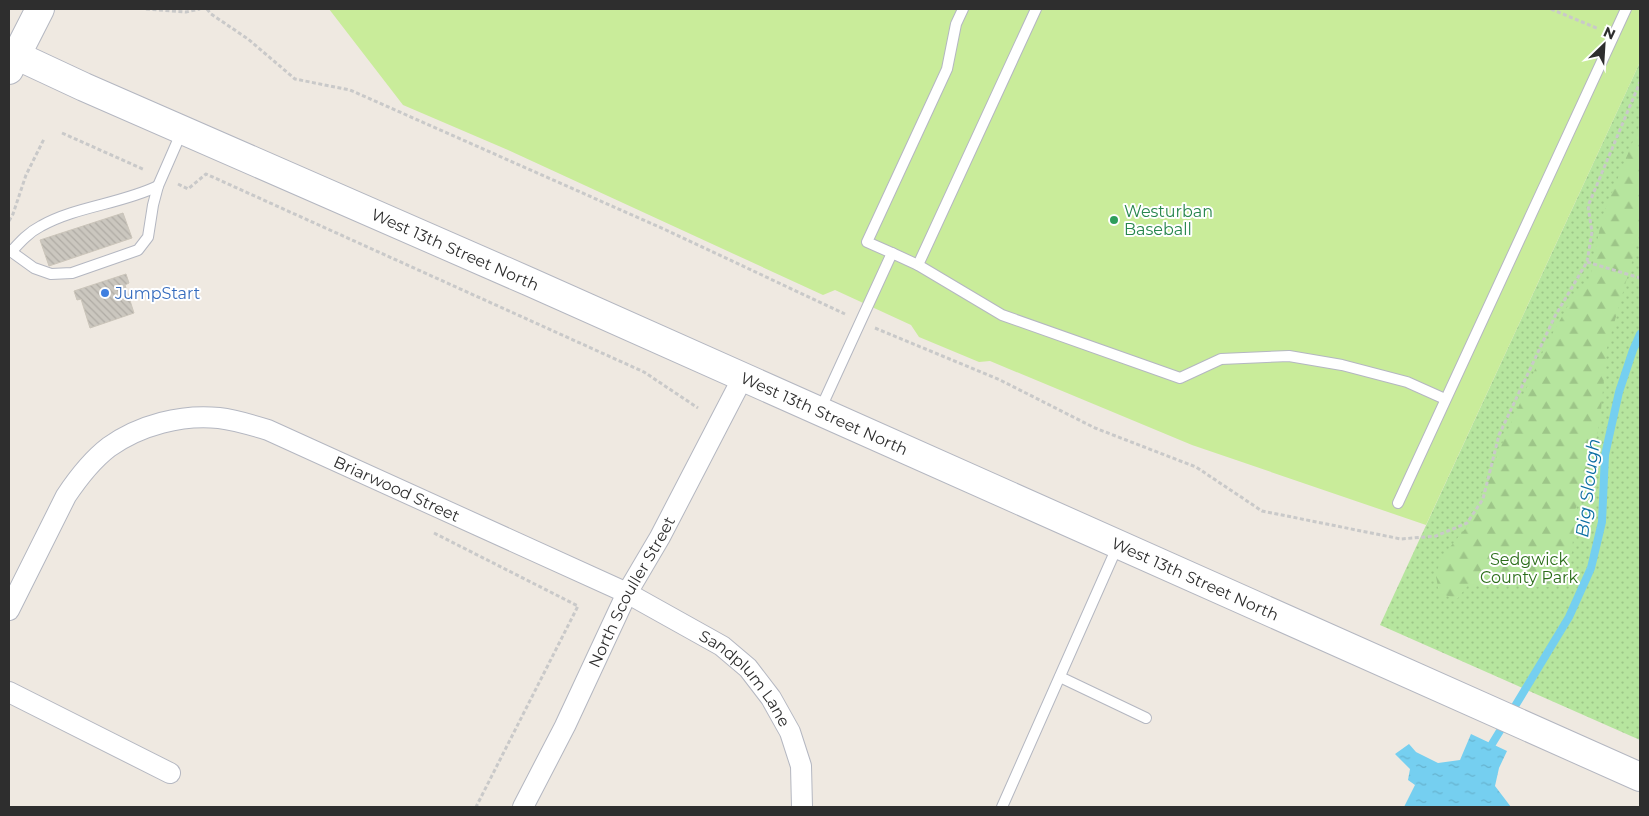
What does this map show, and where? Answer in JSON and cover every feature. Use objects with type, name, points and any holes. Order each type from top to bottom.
[{"type":"street","points":[[11,59],[40,9]]},
{"type":"street","name":"West 13th Street North","points":[[11,59],[71,82],[183,130],[530,282],[1629,772]]},
{"type":"street","name":"North Scouller Street","points":[[524,807],[566,726],[627,593],[660,536],[743,377]]},
{"type":"street","name":"Briarwood Street","points":[[9,610],[53,520],[78,478],[109,447],[132,434],[159,423],[189,418],[218,418],[268,430],[627,593]]},
{"type":"street","name":"Sandplum Lane","points":[[627,593],[722,646],[748,668],[771,698],[790,732],[801,766],[802,807]]},
{"type":"street","points":[[9,692],[170,773]]},
{"type":"lane","points":[[962,9],[956,24],[947,69],[867,242],[918,265],[1002,315],[1180,378],[1221,359],[1288,356],[1342,365],[1407,382],[1445,399]]},
{"type":"lane","points":[[918,265],[1036,9]]},
{"type":"lane","points":[[1398,503],[1626,9]]},
{"type":"lane","points":[[160,181],[145,192],[66,215],[39,227],[10,251],[34,268],[51,274],[72,272],[138,250],[148,237],[153,205],[160,181],[183,130]]},
{"type":"lane","points":[[820,411],[892,253]]},
{"type":"lane","points":[[1002,807],[1118,544]]},
{"type":"lane","points":[[1060,677],[1146,718]]},
{"type":"path","points":[[146,9],[186,12],[200,9]]},
{"type":"path","points":[[1551,9],[1614,36]]},
{"type":"path","points":[[62,133],[160,181],[188,189],[206,174],[644,372],[698,408]]},
{"type":"path","points":[[9,221],[26,175],[44,139]]},
{"type":"path","points":[[1587,262],[1640,278]]},
{"type":"path","points":[[428,530],[578,606],[476,807]]},
{"type":"green space","name":"Westurban Baseball","points":[[329,9],[1640,9],[1640,62],[1426,525],[1192,445],[990,361],[979,362],[919,337],[911,325],[835,290],[823,295],[508,150],[403,105]]},
{"type":"green space","name":"Sedgwick County Park","points":[[1640,62],[1640,740],[1380,625]]},
{"type":"green space","points":[[1640,124],[1640,233],[1607,348],[1600,420],[1588,479],[1575,510],[1572,552],[1551,587],[1469,584],[1457,599],[1439,593],[1436,576],[1441,558],[1470,523],[1504,439],[1545,347],[1569,304],[1590,278],[1602,217]]},
{"type":"water","points":[[1471,734],[1507,751],[1499,768],[1495,786],[1511,807],[1404,807],[1415,785],[1408,780],[1410,769],[1395,754],[1409,744],[1416,752],[1438,763],[1460,760]]},
{"type":"building","points":[[123,213],[132,238],[49,266],[40,240]]},
{"type":"building","points":[[126,274],[129,283],[125,285],[134,313],[90,328],[81,299],[77,300],[74,291]]},
{"type":"waterway","name":"Big Slough","points":[[1492,744],[1569,617],[1591,568],[1602,522],[1605,455],[1619,392],[1640,334]]},
{"type":"place","name":"Westurban Baseball","points":[[1114,220]]},
{"type":"place","name":"JumpStart","points":[[105,293]]}]
